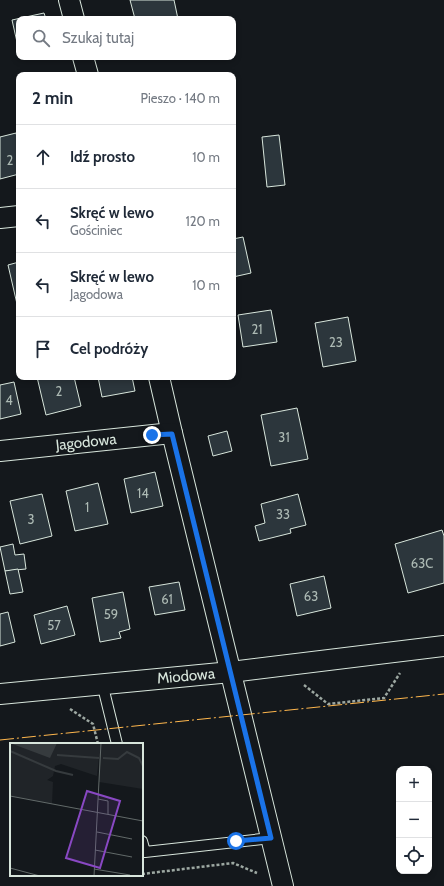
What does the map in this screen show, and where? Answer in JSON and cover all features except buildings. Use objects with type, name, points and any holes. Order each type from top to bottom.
[{"type":"street","points":[[69,0],[73,16]]},
{"type":"street","points":[[84,60],[87,72]]},
{"type":"street","points":[[0,218],[16,216]]},
{"type":"street","points":[[160,380],[282,880]]},
{"type":"street","name":"Jagodowa","points":[[0,451],[172,434]]},
{"type":"street","name":"Miodowa","points":[[0,694],[102,683],[231,672],[444,646]]},
{"type":"lane","points":[[102,683],[117,743]]},
{"type":"lane","points":[[143,845],[145,852],[271,838]]},
{"type":"path","points":[[304,685],[328,704],[384,698],[400,672]]},
{"type":"path","points":[[67,707],[93,724],[98,743]]},
{"type":"path","points":[[143,874],[233,863],[270,878],[282,880]]},
{"type":"power","points":[[0,740],[444,694]]},
{"type":"route","points":[[152,435],[172,434],[271,838],[236,841]]}]
